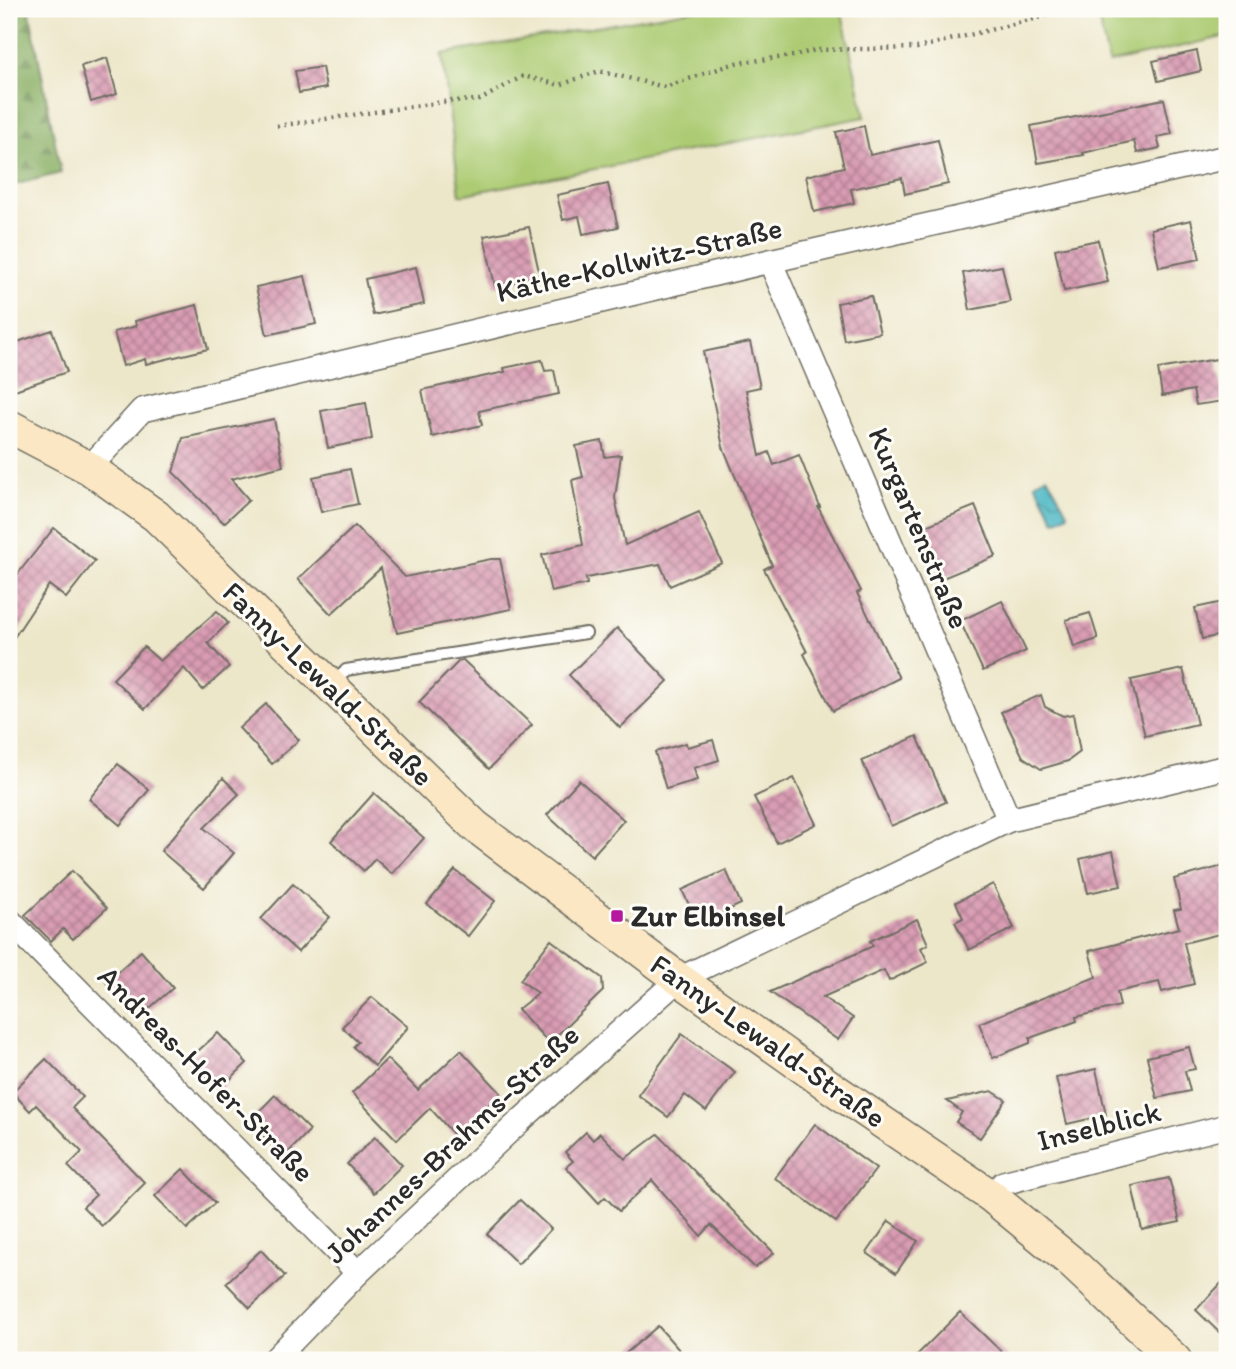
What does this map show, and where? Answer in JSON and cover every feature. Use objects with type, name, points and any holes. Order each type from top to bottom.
[{"type":"street","name":"Käthe-Kollwitz-Straße","points":[[89,468],[142,410],[770,261],[1227,157]]},
{"type":"street","name":"Kurgartenstraße","points":[[770,261],[1009,820]]},
{"type":"street","name":"Fanny-Lewald-Straße","points":[[9,426],[89,468],[156,516],[475,826],[679,979],[991,1196],[1070,1261],[1175,1360]]},
{"type":"street","points":[[679,979],[1009,820],[1227,767]]},
{"type":"street","name":"Andreas-Hofer-Straße","points":[[9,920],[358,1273]]},
{"type":"street","name":"Johannes-Brahms-Straße","points":[[274,1360],[358,1273],[520,1121],[679,979]]},
{"type":"street","name":"Inselblick","points":[[991,1196],[1003,1182],[1227,1126]]},
{"type":"lane","points":[[330,687],[346,670],[586,633]]},
{"type":"path","points":[[277,126],[450,101],[480,100],[523,76],[560,85],[599,72],[665,87],[736,63],[793,56],[816,50],[917,48],[1074,9]]},
{"type":"green space","points":[[9,9],[29,9],[61,173],[9,186]]},
{"type":"green space","points":[[698,9],[841,9],[865,117],[460,195],[442,54]]},
{"type":"green space","points":[[1096,9],[1227,9],[1227,36],[1109,63]]},
{"type":"water","points":[[1047,476],[1068,514],[1055,521],[1035,483]]},
{"type":"building","points":[[1197,51],[1201,71],[1158,81],[1153,61]]},
{"type":"building","points":[[107,58],[117,94],[91,102],[81,66]]},
{"type":"building","points":[[322,67],[326,88],[299,93],[295,71]]},
{"type":"building","points":[[1164,99],[1172,134],[1157,137],[1160,148],[1137,153],[1134,141],[1083,153],[1084,155],[1038,163],[1031,126]]},
{"type":"building","points":[[864,126],[870,155],[938,140],[948,184],[905,194],[902,178],[851,189],[854,203],[814,212],[806,176],[844,167],[836,132]]},
{"type":"building","points":[[608,184],[618,227],[583,234],[579,216],[563,220],[557,195]]},
{"type":"building","points":[[1191,220],[1200,259],[1159,267],[1151,229]]},
{"type":"building","points":[[529,227],[540,276],[495,286],[484,236]]},
{"type":"building","points":[[1098,240],[1108,282],[1064,291],[1055,249]]},
{"type":"building","points":[[1002,266],[1010,302],[970,310],[963,273]]},
{"type":"building","points":[[416,267],[424,304],[373,315],[365,279]]},
{"type":"building","points":[[305,276],[316,324],[267,335],[256,287]]},
{"type":"building","points":[[871,296],[880,333],[844,340],[837,303]]},
{"type":"building","points":[[197,305],[208,349],[146,364],[145,359],[123,366],[114,332],[136,326],[135,321]]},
{"type":"building","points":[[52,330],[67,372],[9,392],[9,345]]},
{"type":"building","points":[[750,342],[760,387],[746,390],[760,456],[769,452],[774,465],[799,455],[818,507],[861,591],[857,593],[899,678],[833,711],[804,654],[807,652],[764,569],[772,565],[723,447],[703,352]]},
{"type":"building","points":[[1217,359],[1224,401],[1196,405],[1193,390],[1162,396],[1158,369]]},
{"type":"building","points":[[542,360],[545,371],[554,370],[559,394],[479,411],[482,425],[432,437],[422,390],[505,372],[504,368]]},
{"type":"building","points":[[366,403],[372,439],[328,448],[321,411]]},
{"type":"building","points":[[274,419],[283,466],[231,479],[249,500],[224,523],[173,472],[183,438]]},
{"type":"building","points":[[602,441],[605,457],[621,455],[615,498],[625,545],[699,512],[722,563],[670,586],[660,564],[586,578],[587,584],[551,592],[542,555],[583,545],[572,480],[583,477],[576,446]]},
{"type":"building","points":[[350,469],[358,504],[321,512],[313,477]]},
{"type":"building","points":[[975,506],[996,556],[943,578],[923,527]]},
{"type":"building","points":[[355,526],[405,577],[500,559],[511,609],[397,633],[381,568],[331,614],[298,579]]},
{"type":"building","points":[[54,528],[95,561],[66,598],[49,585],[9,645],[9,585]]},
{"type":"building","points":[[1002,601],[1026,651],[983,671],[960,621]]},
{"type":"building","points":[[1223,602],[1227,634],[1202,639],[1195,608]]},
{"type":"building","points":[[217,611],[228,623],[208,643],[229,667],[203,690],[184,668],[145,709],[113,679],[144,647],[160,661]]},
{"type":"building","points":[[1090,613],[1098,639],[1074,647],[1066,620]]},
{"type":"building","points":[[617,628],[668,681],[620,728],[569,675]]},
{"type":"building","points":[[463,660],[532,725],[489,769],[419,702]]},
{"type":"building","points":[[1183,669],[1197,724],[1145,736],[1131,680]]},
{"type":"building","points":[[1041,695],[1045,707],[1063,716],[1073,714],[1080,752],[1068,761],[1041,769],[1023,757],[1001,712]]},
{"type":"building","points":[[266,704],[299,740],[272,764],[239,728]]},
{"type":"building","points":[[917,736],[946,802],[891,826],[862,761]]},
{"type":"building","points":[[713,740],[719,760],[694,768],[697,780],[666,789],[655,752],[686,743],[687,747]]},
{"type":"building","points":[[118,764],[149,790],[120,825],[89,799]]},
{"type":"building","points":[[223,778],[239,794],[204,828],[234,853],[204,888],[161,851]]},
{"type":"building","points":[[794,778],[816,824],[777,843],[754,797]]},
{"type":"building","points":[[579,780],[624,820],[592,856],[547,815]]},
{"type":"building","points":[[374,793],[424,838],[392,874],[375,859],[364,871],[331,841]]},
{"type":"building","points":[[1113,851],[1121,886],[1088,893],[1080,859]]},
{"type":"building","points":[[1227,865],[1227,932],[1184,943],[1194,984],[1162,992],[1159,982],[1117,992],[1120,1006],[1076,1017],[1077,1021],[1030,1038],[1030,1043],[993,1058],[979,1023],[1096,977],[1089,951],[1179,928],[1174,910],[1181,909],[1174,879]]},
{"type":"building","points":[[455,870],[495,901],[468,936],[427,904]]},
{"type":"building","points":[[726,870],[741,904],[698,924],[682,890]]},
{"type":"building","points":[[72,871],[107,908],[73,939],[63,929],[51,941],[25,915]]},
{"type":"building","points":[[293,884],[330,917],[298,952],[261,919]]},
{"type":"building","points":[[993,884],[1014,928],[969,950],[955,922],[963,918],[956,902]]},
{"type":"building","points":[[917,919],[928,944],[921,948],[928,962],[889,981],[884,970],[823,997],[853,1018],[838,1040],[770,992],[873,946],[870,941]]},
{"type":"building","points":[[551,940],[602,978],[603,991],[549,1043],[518,1009],[538,993],[520,980]]},
{"type":"building","points":[[141,951],[173,988],[138,1018],[106,982]]},
{"type":"building","points":[[372,997],[408,1027],[375,1066],[353,1047],[358,1042],[342,1027]]},
{"type":"building","points":[[218,1033],[247,1063],[219,1090],[189,1059]]},
{"type":"building","points":[[682,1034],[735,1072],[706,1111],[685,1095],[668,1117],[638,1095]]},
{"type":"building","points":[[1189,1047],[1195,1069],[1185,1071],[1190,1091],[1157,1098],[1147,1057]]},
{"type":"building","points":[[461,1050],[501,1093],[455,1136],[430,1108],[397,1140],[352,1093],[387,1059],[418,1090]]},
{"type":"building","points":[[46,1059],[83,1097],[72,1108],[145,1183],[102,1226],[83,1207],[96,1195],[68,1166],[82,1152],[36,1105],[30,1111],[12,1092]]},
{"type":"building","points":[[1096,1069],[1106,1115],[1067,1124],[1056,1078]]},
{"type":"building","points":[[992,1091],[1006,1100],[980,1138],[956,1122],[962,1112],[947,1101]]},
{"type":"building","points":[[275,1095],[310,1130],[284,1157],[249,1122]]},
{"type":"building","points":[[815,1124],[876,1169],[836,1222],[775,1178]]},
{"type":"building","points":[[586,1132],[593,1140],[600,1133],[625,1159],[658,1134],[774,1253],[755,1268],[711,1225],[701,1236],[652,1180],[619,1211],[605,1197],[599,1203],[566,1167],[573,1161],[565,1152]]},
{"type":"building","points":[[375,1137],[402,1165],[374,1193],[347,1164]]},
{"type":"building","points":[[183,1169],[215,1203],[187,1229],[155,1196]]},
{"type":"building","points":[[1169,1178],[1180,1222],[1142,1230],[1132,1186]]},
{"type":"building","points":[[520,1200],[551,1229],[518,1264],[487,1234]]},
{"type":"building","points":[[889,1221],[918,1241],[896,1273],[867,1253]]},
{"type":"building","points":[[261,1250],[285,1276],[250,1308],[226,1283]]},
{"type":"building","points":[[1227,1277],[1227,1340],[1196,1310]]},
{"type":"building","points":[[960,1312],[1010,1360],[912,1360]]},
{"type":"building","points":[[658,1326],[688,1360],[618,1360]]},
{"type":"place","name":"Zur Elbinsel","points":[[617,916]]}]
